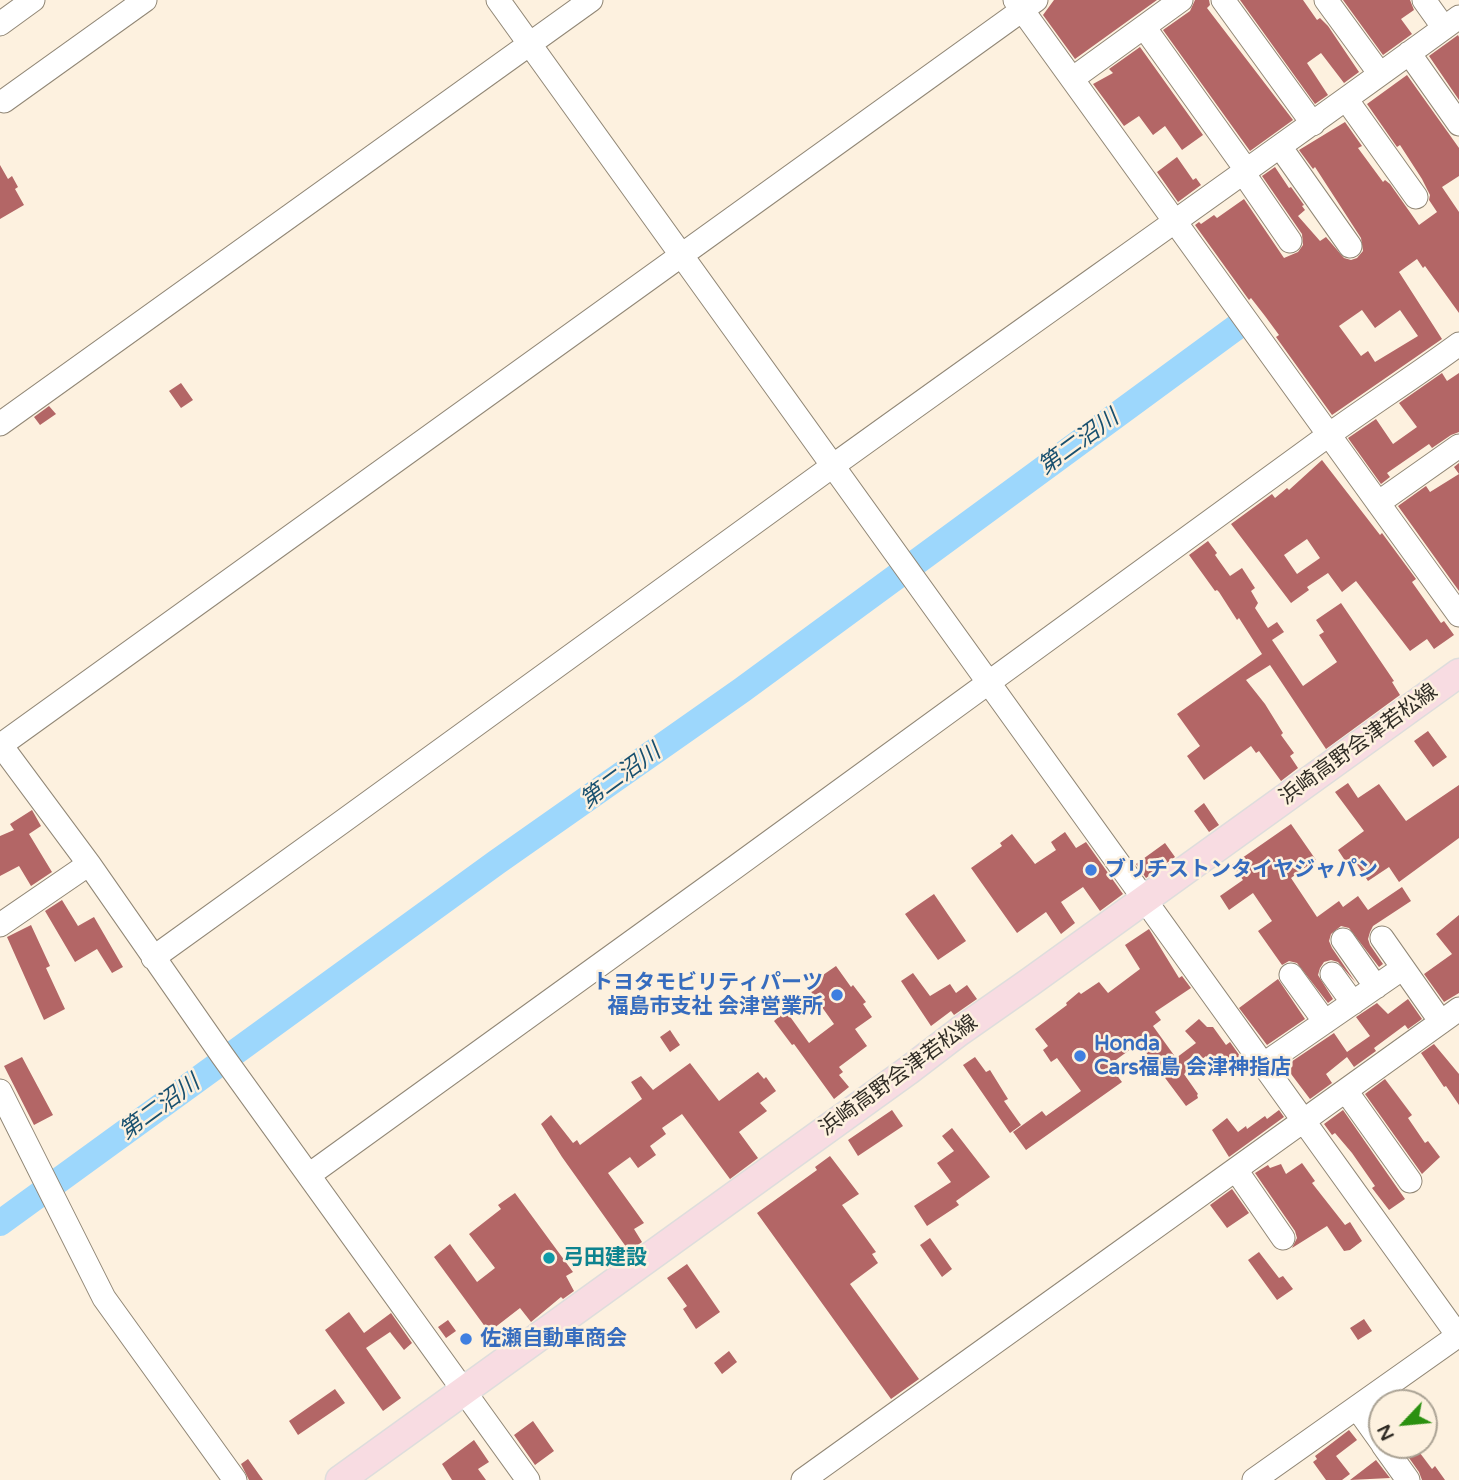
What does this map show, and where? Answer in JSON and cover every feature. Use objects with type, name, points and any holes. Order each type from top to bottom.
[{"type":"main road","name":"浜崎高野会津若松線","points":[[340,1480],[470,1398],[960,1031],[1150,906],[1459,673]]},
{"type":"street","points":[[0,24],[33,0]]},
{"type":"street","points":[[4,102],[145,0]]},
{"type":"street","points":[[498,0],[1459,1336],[1254,1480]]},
{"type":"street","points":[[0,424],[591,0]]},
{"type":"street","points":[[1072,79],[1181,0]]},
{"type":"street","points":[[1223,0],[1313,124]]},
{"type":"street","points":[[1326,0],[1380,75]]},
{"type":"street","points":[[153,958],[833,466],[1281,148],[1451,22],[1424,0]]},
{"type":"street","points":[[528,1480],[153,958],[89,864],[0,745],[682,255],[1024,3],[1072,79],[1459,615]]},
{"type":"street","points":[[1144,27],[1290,241]]},
{"type":"street","points":[[1409,53],[1459,124]]},
{"type":"street","points":[[1346,99],[1416,197]]},
{"type":"street","points":[[1281,148],[1350,246]]},
{"type":"street","points":[[309,1175],[991,684],[1329,435],[1402,387],[1459,344]]},
{"type":"street","points":[[1378,503],[1459,446]]},
{"type":"street","points":[[0,925],[89,864]]},
{"type":"street","points":[[803,1480],[1450,1016],[1403,968],[1382,938]]},
{"type":"street","points":[[1343,940],[1376,987]]},
{"type":"street","points":[[1264,1065],[1403,968]]},
{"type":"street","points":[[1332,974],[1353,1003]]},
{"type":"street","points":[[1292,975],[1325,1022]]},
{"type":"street","points":[[0,1091],[113,1313],[235,1480]]},
{"type":"street","points":[[1346,1091],[1410,1181]]},
{"type":"street","points":[[1236,1170],[1283,1238]]},
{"type":"street","points":[[1357,1408],[1368,1423]]},
{"type":"street","points":[[1393,1459],[1408,1480]]},
{"type":"building","points":[[1054,0],[1157,0],[1075,59],[1043,15]]},
{"type":"building","points":[[1195,0],[1209,0],[1210,5],[1207,8],[1293,120],[1250,151],[1163,30],[1190,11]]},
{"type":"building","points":[[1240,0],[1303,0],[1317,20],[1320,18],[1328,26],[1359,72],[1344,83],[1321,53],[1307,63],[1328,95],[1315,104]]},
{"type":"building","points":[[1343,0],[1410,0],[1414,10],[1401,19],[1412,34],[1383,55]]},
{"type":"building","points":[[1458,35],[1459,37],[1459,100],[1429,56]]},
{"type":"building","points":[[1140,47],[1203,135],[1182,150],[1165,126],[1153,135],[1139,116],[1124,126],[1093,84],[1113,73],[1109,69]]},
{"type":"building","points":[[1407,75],[1459,148],[1459,176],[1442,187],[1459,212],[1459,313],[1417,259],[1399,272],[1442,339],[1332,415],[1276,337],[1279,335],[1251,298],[1249,300],[1195,225],[1214,215],[1217,218],[1244,199],[1284,258],[1298,252],[1303,245],[1302,234],[1262,176],[1275,167],[1304,205],[1302,206],[1305,210],[1298,216],[1320,241],[1326,237],[1344,258],[1357,258],[1363,251],[1361,238],[1315,167],[1313,169],[1299,150],[1345,122],[1362,146],[1358,148],[1383,182],[1385,180],[1390,184],[1419,225],[1437,212],[1429,200],[1430,195],[1400,145],[1397,147],[1367,104]],"holes":[[[1362,310],[1375,328],[1400,310],[1418,336],[1375,362],[1368,351],[1361,356],[1339,326]]]},
{"type":"building","points":[[1177,157],[1193,180],[1196,178],[1201,185],[1178,202],[1157,172]]},
{"type":"building","points":[[0,165],[8,179],[12,176],[18,187],[15,189],[24,205],[0,219]]},
{"type":"building","points":[[1442,373],[1447,381],[1459,373],[1459,432],[1432,448],[1429,444],[1387,473],[1390,477],[1381,484],[1348,438],[1376,419],[1393,444],[1417,427],[1399,403]]},
{"type":"building","points":[[181,383],[193,400],[181,408],[169,391]]},
{"type":"building","points":[[49,406],[56,414],[40,425],[34,417]]},
{"type":"building","points":[[1322,460],[1380,535],[1382,533],[1416,579],[1412,582],[1441,623],[1444,621],[1454,635],[1434,649],[1427,639],[1410,651],[1356,581],[1342,592],[1328,573],[1307,587],[1309,590],[1291,603],[1231,524],[1272,494],[1275,498],[1287,488],[1289,490]],"holes":[[[1307,539],[1320,558],[1297,574],[1284,555]]]},
{"type":"building","points":[[1459,474],[1459,591],[1398,506],[1426,486],[1430,492]]},
{"type":"building","points":[[1208,541],[1230,576],[1242,568],[1255,588],[1251,591],[1258,603],[1255,608],[1268,628],[1277,622],[1284,632],[1272,640],[1303,686],[1337,662],[1319,635],[1324,632],[1316,620],[1341,603],[1394,681],[1392,682],[1400,695],[1326,749],[1270,665],[1246,680],[1265,704],[1294,753],[1290,756],[1298,768],[1281,781],[1259,751],[1256,753],[1251,746],[1204,780],[1187,756],[1200,746],[1177,714],[1262,654],[1239,618],[1237,620],[1219,592],[1215,591],[1189,555]]},
{"type":"building","points":[[1428,731],[1447,757],[1433,767],[1414,741]]},
{"type":"building","points":[[1348,783],[1358,798],[1379,784],[1406,821],[1459,785],[1459,838],[1399,882],[1389,867],[1368,881],[1356,863],[1350,868],[1338,850],[1364,831],[1335,792]]},
{"type":"building","points":[[1204,803],[1219,825],[1209,832],[1194,811]]},
{"type":"building","points":[[32,810],[41,826],[29,834],[52,872],[31,886],[19,866],[0,876],[0,836],[14,830],[10,824]]},
{"type":"building","points":[[1291,824],[1316,860],[1291,878],[1317,917],[1339,901],[1343,907],[1358,896],[1368,910],[1402,887],[1411,901],[1373,926],[1370,932],[1370,945],[1383,964],[1379,967],[1349,928],[1341,926],[1331,934],[1329,941],[1332,948],[1356,983],[1338,962],[1324,962],[1318,975],[1333,999],[1328,1003],[1297,963],[1289,961],[1282,965],[1258,931],[1272,921],[1253,893],[1229,910],[1220,896],[1243,880],[1232,865]]},
{"type":"building","points":[[1065,832],[1076,848],[1086,842],[1123,894],[1100,911],[1083,887],[1061,902],[1075,923],[1061,934],[1046,912],[1017,933],[971,868],[1002,846],[1000,843],[1012,834],[1035,864],[1056,850],[1051,842]]},
{"type":"building","points":[[1165,843],[1175,857],[1146,878],[1136,864]]},
{"type":"building","points":[[934,894],[966,941],[938,960],[905,914]]},
{"type":"building","points":[[62,900],[78,926],[94,917],[123,967],[112,973],[97,949],[75,962],[45,911]]},
{"type":"building","points":[[1459,915],[1459,993],[1444,1002],[1424,974],[1452,954],[1436,934]]},
{"type":"building","points":[[31,925],[50,966],[46,968],[65,1009],[44,1020],[7,937]]},
{"type":"building","points":[[1149,929],[1179,978],[1182,976],[1191,988],[1155,1012],[1161,1020],[1153,1026],[1176,1058],[1196,1043],[1185,1031],[1199,1019],[1207,1027],[1213,1027],[1226,1045],[1230,1042],[1240,1056],[1218,1072],[1206,1056],[1184,1074],[1198,1094],[1198,1098],[1186,1106],[1139,1043],[1109,1065],[1122,1082],[1026,1150],[1013,1132],[1042,1111],[1046,1116],[1081,1091],[1057,1058],[1051,1062],[1043,1050],[1048,1046],[1035,1029],[1067,1005],[1079,992],[1081,994],[1099,982],[1108,993],[1140,969],[1125,945]]},
{"type":"building","points":[[836,966],[866,1002],[863,1004],[872,1017],[855,1029],[867,1046],[839,1067],[843,1072],[839,1075],[849,1087],[834,1099],[774,1021],[786,1011],[809,1043],[834,1024],[807,986]]},
{"type":"building","points":[[913,973],[930,996],[950,984],[956,993],[967,985],[977,999],[954,1015],[951,1011],[931,1026],[901,981]]},
{"type":"building","points":[[1278,979],[1305,1019],[1267,1045],[1239,1008]]},
{"type":"building","points":[[1408,999],[1422,1019],[1408,1029],[1405,1025],[1354,1067],[1347,1057],[1326,1074],[1332,1083],[1310,1099],[1285,1066],[1334,1033],[1347,1052],[1370,1036],[1356,1017],[1377,1003],[1388,1014]]},
{"type":"building","points":[[670,1030],[680,1045],[670,1052],[660,1037]]},
{"type":"building","points":[[1434,1044],[1459,1074],[1459,1105],[1421,1053]]},
{"type":"building","points":[[22,1057],[53,1115],[34,1125],[4,1066]]},
{"type":"building","points":[[975,1057],[986,1072],[990,1070],[1008,1099],[1004,1101],[1021,1125],[1010,1133],[963,1065]]},
{"type":"building","points":[[690,1063],[719,1101],[758,1072],[764,1079],[766,1077],[776,1091],[760,1103],[767,1111],[739,1132],[758,1158],[730,1179],[682,1114],[662,1128],[666,1134],[650,1146],[656,1155],[638,1168],[630,1157],[608,1173],[644,1223],[634,1229],[642,1242],[629,1251],[541,1124],[551,1115],[573,1143],[577,1140],[580,1145],[642,1099],[631,1082],[641,1076],[653,1090]]},
{"type":"building","points":[[1385,1079],[1412,1115],[1408,1118],[1425,1143],[1428,1141],[1440,1157],[1422,1174],[1365,1094]]},
{"type":"building","points":[[892,1110],[903,1126],[858,1156],[848,1140]]},
{"type":"building","points":[[1279,1110],[1284,1117],[1229,1157],[1212,1130],[1227,1118],[1238,1132],[1265,1116],[1267,1119]]},
{"type":"building","points":[[1343,1110],[1405,1199],[1389,1210],[1372,1188],[1375,1186],[1352,1153],[1324,1124]]},
{"type":"building","points":[[952,1128],[990,1177],[956,1201],[959,1205],[927,1226],[914,1206],[951,1182],[937,1163],[954,1151],[942,1136]]},
{"type":"building","points":[[830,1156],[859,1194],[842,1205],[876,1252],[872,1254],[878,1263],[850,1284],[919,1379],[891,1399],[757,1213],[817,1170],[815,1167]]},
{"type":"building","points":[[1302,1163],[1315,1181],[1312,1183],[1345,1225],[1350,1222],[1362,1241],[1350,1250],[1344,1251],[1327,1226],[1292,1248],[1297,1238],[1295,1231],[1255,1173],[1268,1165],[1270,1168],[1281,1164],[1286,1174]]},
{"type":"building","points":[[1232,1189],[1249,1213],[1227,1228],[1210,1205]]},
{"type":"building","points":[[515,1193],[573,1272],[566,1276],[574,1291],[563,1299],[561,1297],[531,1322],[520,1308],[489,1332],[434,1257],[450,1244],[477,1282],[495,1268],[469,1234],[501,1209],[498,1205]]},
{"type":"building","points":[[930,1238],[952,1269],[942,1277],[920,1245]]},
{"type":"building","points":[[1259,1252],[1279,1278],[1283,1276],[1293,1289],[1277,1300],[1248,1260]]},
{"type":"building","points":[[687,1264],[720,1312],[696,1329],[683,1309],[687,1306],[667,1278]]},
{"type":"building","points":[[349,1312],[364,1333],[391,1313],[412,1343],[404,1350],[390,1332],[366,1348],[401,1398],[383,1411],[325,1330]]},
{"type":"building","points":[[1364,1319],[1372,1331],[1358,1340],[1350,1328]]},
{"type":"building","points":[[448,1320],[456,1331],[446,1338],[438,1327]]},
{"type":"building","points":[[729,1351],[737,1362],[722,1374],[714,1363]]},
{"type":"building","points":[[335,1389],[345,1403],[298,1435],[289,1421]]},
{"type":"building","points":[[533,1421],[554,1451],[535,1465],[514,1435]]},
{"type":"building","points":[[1349,1430],[1357,1440],[1336,1456],[1350,1474],[1342,1480],[1326,1480],[1313,1462],[1317,1459],[1315,1456]]},
{"type":"building","points":[[474,1440],[489,1462],[478,1469],[486,1480],[452,1480],[442,1464]]},
{"type":"building","points":[[248,1459],[263,1480],[249,1480],[241,1464]]},
{"type":"building","points":[[1410,1459],[1424,1459],[1432,1469],[1435,1466],[1445,1480],[1422,1480]]},
{"type":"building","points":[[1376,1460],[1390,1478],[1350,1480]]},
{"type":"waterway","name":"第二沼川","points":[[0,1223],[497,862],[742,690],[1238,326]]},
{"type":"place","name":"ブリチストンタイヤジャパン","points":[[1091,870]]},
{"type":"place","name":"トヨタモビリティパーツ 福島市支社 会津営業所","points":[[837,995]]},
{"type":"place","name":"Honda Cars福島 会津神指店","points":[[1080,1056]]},
{"type":"place","name":"弓田建設","points":[[549,1258]]},
{"type":"place","name":"佐瀬自動車商会","points":[[466,1339]]}]
